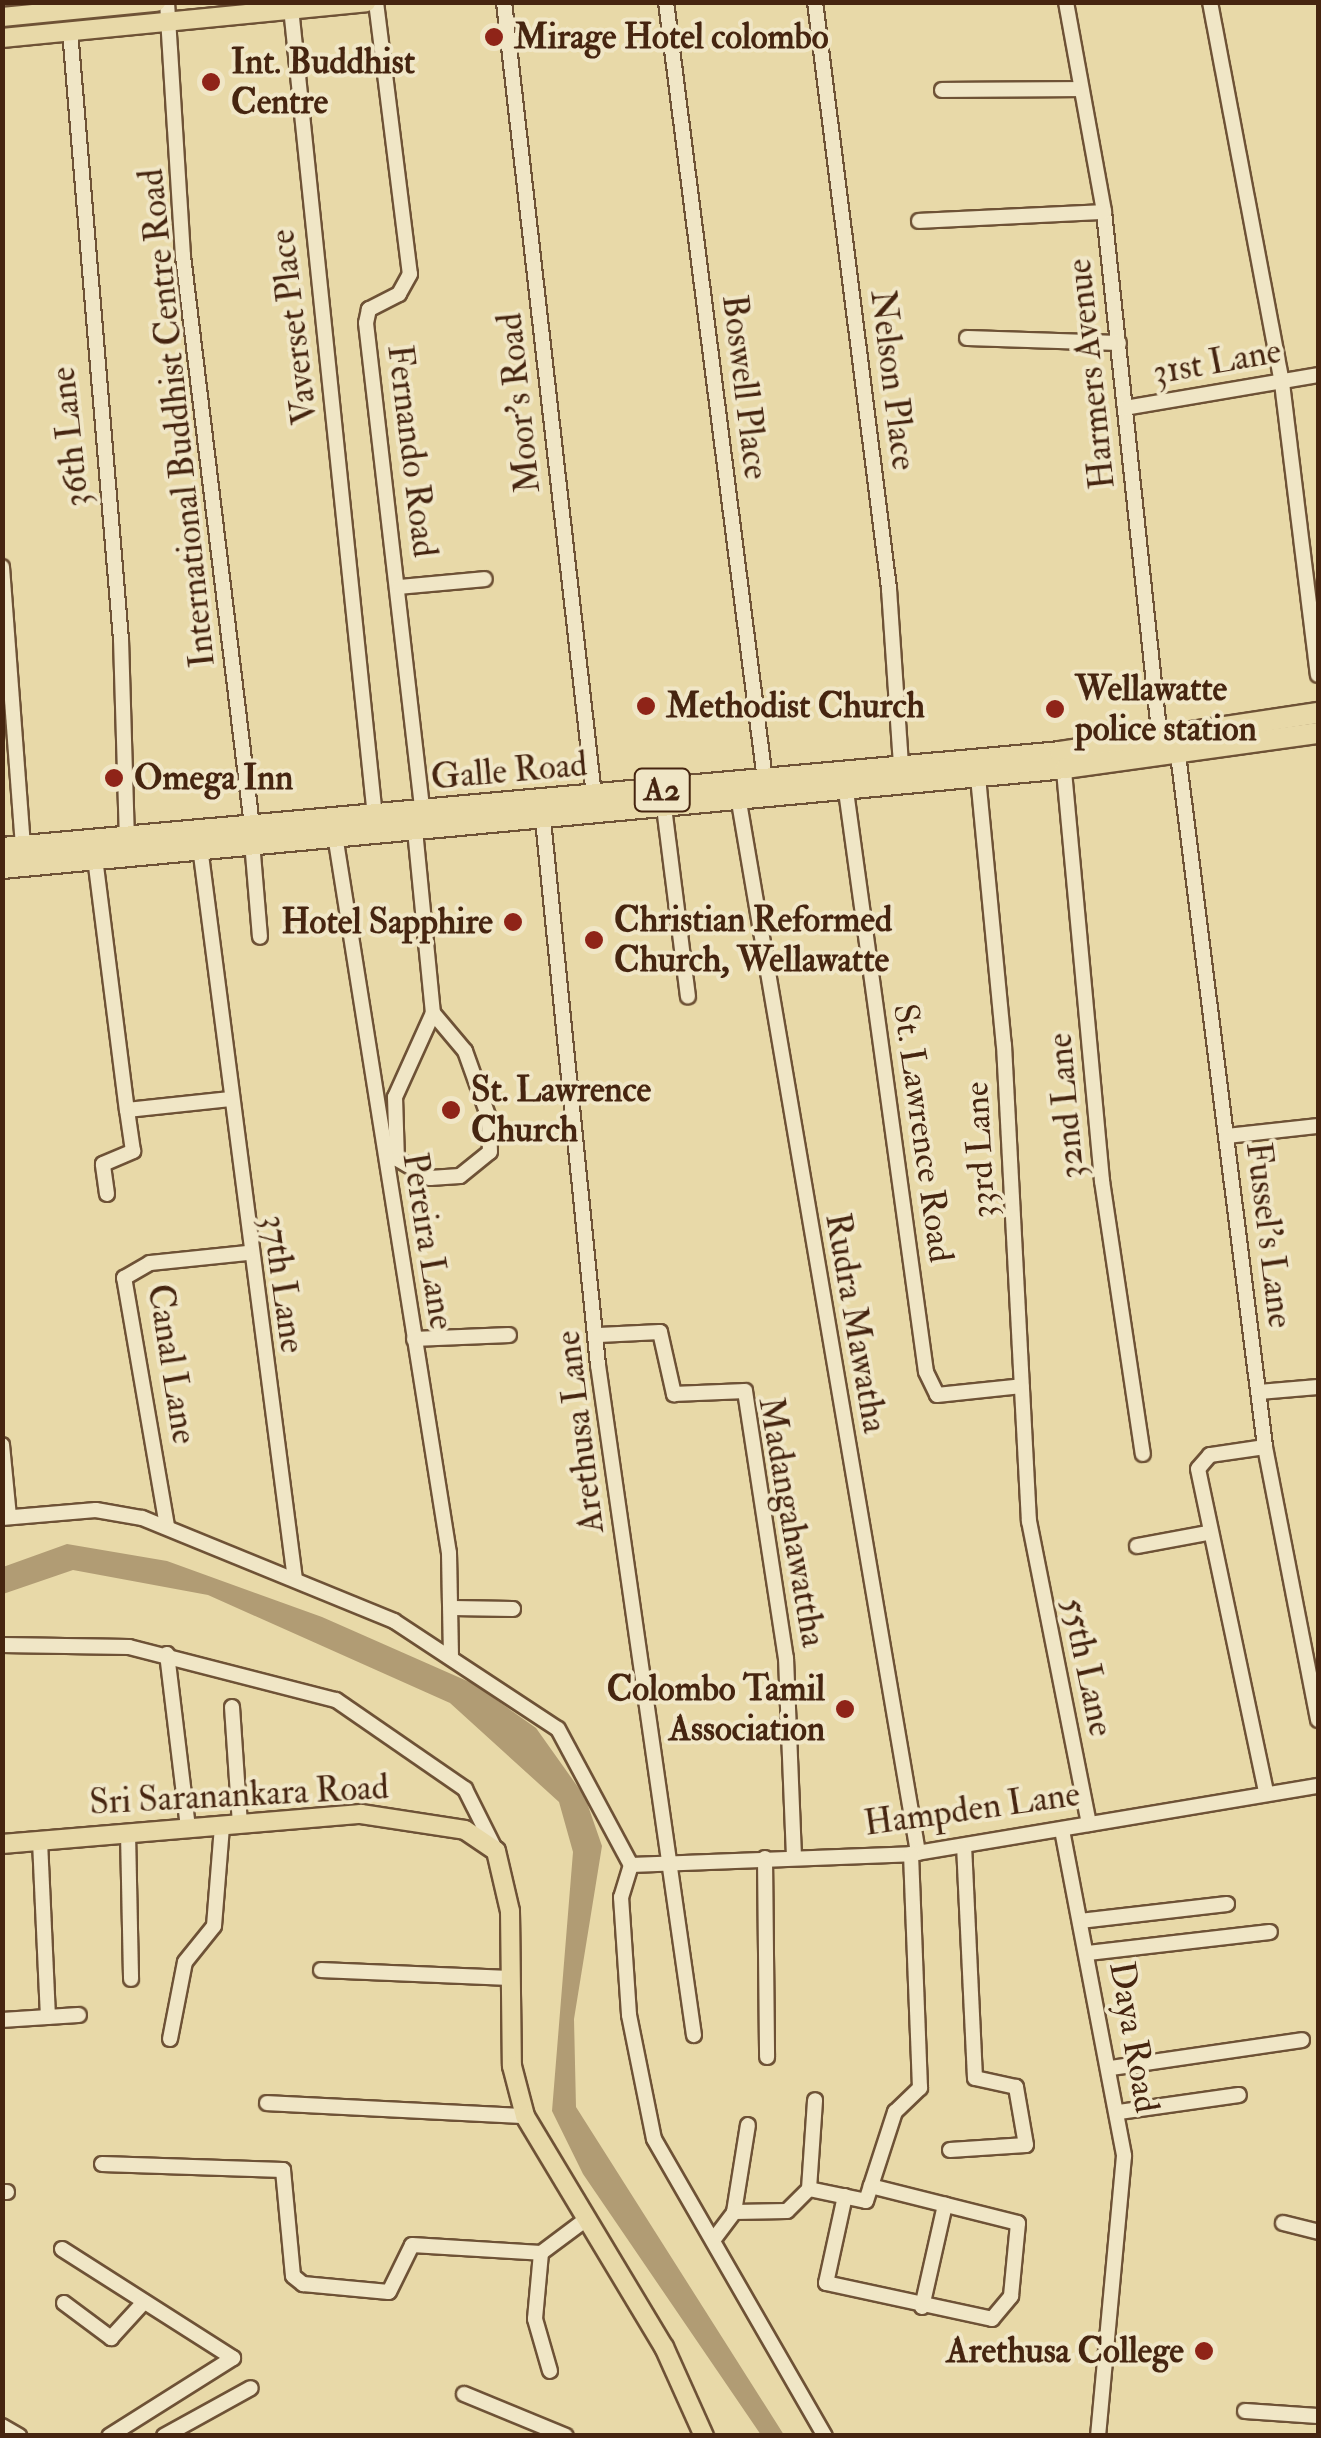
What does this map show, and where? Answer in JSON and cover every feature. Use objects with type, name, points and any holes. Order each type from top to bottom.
[{"type":"highway","name":"Galle Road","points":[[470,816],[543,820],[978,777],[1318,713]]},
{"type":"highway","name":"Galle Road","points":[[13,847],[126,836],[335,836],[594,796],[901,766],[1178,754],[1318,733]]},
{"type":"highway","name":"Galle Road","points":[[2,868],[200,846],[252,834],[375,817],[419,821]]},
{"type":"main road","points":[[2,17],[156,2]]},
{"type":"main road","points":[[2,38],[366,2]]},
{"type":"main road","name":"Sri Saranankara Road","points":[[2,1844],[188,1828],[414,1818],[465,1830],[496,1851]]},
{"type":"main road","points":[[496,1851],[510,1911],[512,2066],[525,2116],[584,2221],[664,2347],[704,2436]]},
{"type":"street","name":"International Buddhist Centre Road","points":[[166,2],[183,256],[252,834],[260,937]]},
{"type":"street","name":"Fernando Road","points":[[376,2],[410,274],[399,294],[369,308],[366,324],[400,586],[433,1013]]},
{"type":"street","name":"Moor's Road","points":[[504,2],[594,796]]},
{"type":"street","name":"Boswell Place","points":[[666,2],[765,780]]},
{"type":"street","name":"Nelson Place","points":[[814,2],[889,589],[901,766]]},
{"type":"street","name":"Harmers Avenue","points":[[1066,2],[1104,212],[1160,740]]},
{"type":"street","points":[[1210,2],[1282,382],[1318,675]]},
{"type":"street","name":"Vaverset Place","points":[[290,8],[375,817]]},
{"type":"street","name":"36th Lane","points":[[70,32],[122,639],[126,836]]},
{"type":"street","points":[[942,90],[1081,88]]},
{"type":"street","points":[[919,221],[1104,212]]},
{"type":"street","points":[[967,338],[1119,342]]},
{"type":"street","name":"31st Lane","points":[[1126,408],[1318,374]]},
{"type":"street","points":[[2,567],[13,847]]},
{"type":"street","points":[[400,586],[485,580]]},
{"type":"street","name":"Fussel's Lane","points":[[1178,754],[1265,1447],[1318,1720]]},
{"type":"street","name":"32nd Lane","points":[[1063,760],[1102,1182],[1143,1454]]},
{"type":"street","name":"33rd Lane","points":[[978,777],[1022,1386],[1028,1520]]},
{"type":"street","name":"St. Lawrence Road","points":[[846,791],[926,1372],[938,1396],[1022,1386]]},
{"type":"street","name":"Rudra Mawatha","points":[[739,802],[914,1854],[920,2088],[894,2112],[871,2186]]},
{"type":"street","points":[[664,807],[688,996]]},
{"type":"street","name":"Arethusa Lane","points":[[543,820],[599,1336],[694,2034]]},
{"type":"street","name":"Pereira Lane","points":[[335,836],[453,1608],[451,1656]]},
{"type":"street","name":"37th Lane","points":[[200,846],[247,1253],[295,1579]]},
{"type":"street","points":[[95,858],[133,1151],[103,1164],[108,1194]]},
{"type":"street","points":[[433,1013],[483,1090],[490,1152],[460,1176],[430,1178],[397,1159],[393,1125],[407,1055],[433,1013]]},
{"type":"street","points":[[127,1110],[230,1099]]},
{"type":"street","points":[[1227,1136],[1318,1126]]},
{"type":"street","name":"Canal Lane","points":[[167,1526],[124,1278],[150,1263],[247,1253]]},
{"type":"street","name":"Madangahawattha","points":[[599,1336],[660,1332],[674,1394],[745,1391],[786,1658],[794,1857]]},
{"type":"street","points":[[414,1340],[509,1335]]},
{"type":"street","points":[[1258,1392],[1318,1388]]},
{"type":"street","points":[[2,1445],[6,1518],[96,1510],[167,1526],[295,1579],[451,1656],[558,1729],[631,1865],[621,1897],[629,2016],[654,2140],[825,2436]]},
{"type":"street","points":[[1265,1447],[1200,1460],[1208,1533],[1266,1794]]},
{"type":"street","name":"55th Lane","points":[[1028,1520],[1089,1824]]},
{"type":"street","points":[[1137,1546],[1208,1533]]},
{"type":"street","points":[[453,1608],[513,1610]]},
{"type":"street","points":[[2,1646],[167,1654],[336,1700],[396,1733],[465,1789],[496,1851]]},
{"type":"street","points":[[167,1654],[188,1828]]},
{"type":"street","points":[[170,2039],[186,1962],[214,1926],[231,1826],[232,1707]]},
{"type":"street","name":"Hampden Lane","points":[[631,1865],[914,1854],[1318,1786]]},
{"type":"street","name":"Daya Road","points":[[1062,1830],[1111,2068],[1124,2156],[1111,2256],[1098,2436]]},
{"type":"street","points":[[128,1833],[131,1979]]},
{"type":"street","points":[[40,1840],[48,2017]]},
{"type":"street","points":[[950,2150],[1026,2145],[1016,2087],[975,2078],[964,1847]]},
{"type":"street","points":[[765,1858],[767,2056]]},
{"type":"street","points":[[1080,1921],[1227,1904]]},
{"type":"street","points":[[1088,1953],[1270,1932]]},
{"type":"street","points":[[321,1970],[509,1978]]},
{"type":"street","points":[[2,2020],[79,2015]]},
{"type":"street","points":[[1111,2068],[1302,2040]]},
{"type":"street","points":[[1119,2112],[1239,2094]]},
{"type":"street","points":[[734,2212],[787,2210],[809,2189],[815,2100]]},
{"type":"street","points":[[266,2103],[525,2116]]},
{"type":"street","points":[[714,2239],[734,2212],[748,2125]]},
{"type":"street","points":[[102,2164],[283,2170],[294,2276],[303,2284],[388,2292],[412,2245],[540,2253],[584,2221]]},
{"type":"street","points":[[809,2189],[845,2196],[866,2202],[871,2186],[1024,2231],[1011,2296],[992,2319],[922,2307],[826,2283],[845,2196]]},
{"type":"street","points":[[922,2307],[945,2205]]},
{"type":"street","points":[[1283,2223],[1318,2232]]},
{"type":"street","points":[[62,2249],[233,2358],[109,2436]]},
{"type":"street","points":[[540,2253],[536,2319],[550,2371]]},
{"type":"street","points":[[64,2303],[111,2338],[144,2302]]},
{"type":"street","points":[[164,2436],[251,2388]]},
{"type":"street","points":[[464,2394],[566,2436]]},
{"type":"street","points":[[1245,2411],[1318,2416]]},
{"type":"street","points":[[2,2426],[19,2436]]},
{"type":"shaded area","points":[[67,1544],[167,1561],[322,1617],[474,1684],[536,1728],[585,1797],[602,1846],[574,2019],[576,2107],[784,2435],[761,2435],[583,2174],[552,2111],[573,1852],[559,1802],[450,1703],[208,1595],[73,1570],[3,1594],[3,1567]]},
{"type":"place","name":"Mirage Hotel colombo","points":[[494,37]]},
{"type":"place","name":"Int. Buddhist Centre","points":[[211,82]]},
{"type":"place","name":"Methodist Church","points":[[646,706]]},
{"type":"place","name":"Wellawatte police station","points":[[1055,709]]},
{"type":"place","name":"Omega Inn","points":[[114,778]]},
{"type":"place","name":"Hotel Sapphire","points":[[513,922]]},
{"type":"place","name":"Christian Reformed Church, Wellawatte","points":[[594,940]]},
{"type":"place","name":"St. Lawrence Church","points":[[451,1110]]},
{"type":"place","name":"Colombo Tamil Association","points":[[845,1709]]},
{"type":"place","name":"Arethusa College","points":[[1204,2351]]}]
